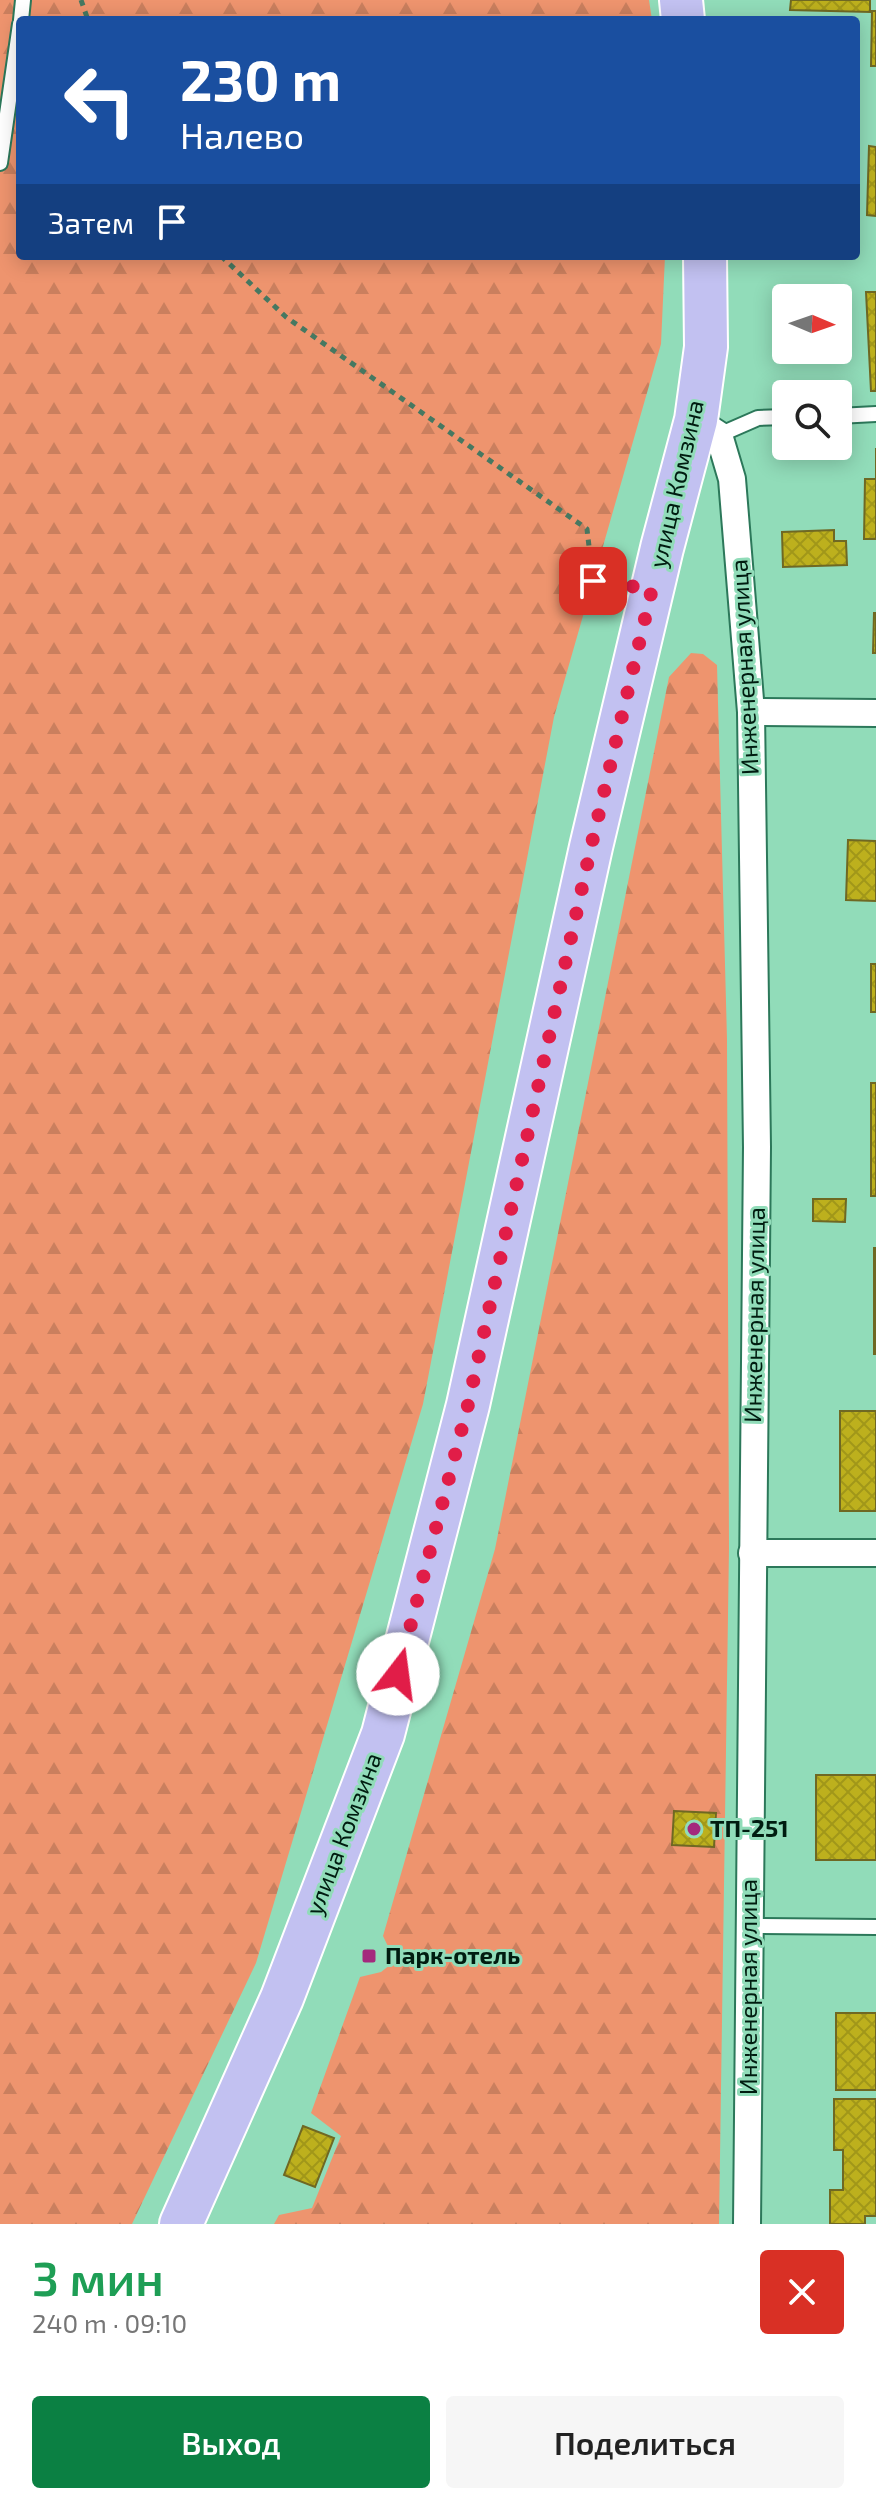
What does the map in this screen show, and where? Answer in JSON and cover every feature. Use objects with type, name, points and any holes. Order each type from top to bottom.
[{"type":"main road","name":"улица Комзина","points":[[181,2224],[282,1998],[383,1734],[468,1405],[591,847],[652,589],[707,428],[705,260]]},
{"type":"street","name":"Инженерная улица","points":[[707,428],[732,479],[751,712],[757,1147],[747,2224]]},
{"type":"street","points":[[751,712],[876,713]]},
{"type":"street","points":[[752,1553],[876,1553]]},
{"type":"lane","points":[[0,163],[16,50]]},
{"type":"lane","points":[[852,415],[876,414]]},
{"type":"lane","points":[[707,428],[772,418]]},
{"type":"lane","points":[[749,1926],[876,1927]]},
{"type":"path","points":[[225,260],[286,317],[587,529],[593,581],[652,589]]},
{"type":"green space","points":[[0,0],[649,0],[651,16],[16,16],[16,260],[665,260],[661,344],[554,717],[423,1404],[256,1963],[132,2224],[0,2224]]},
{"type":"green space","points":[[691,653],[703,654],[717,665],[727,1039],[729,1548],[719,2224],[274,2224],[279,2215],[312,2208],[341,2136],[311,2113],[360,1977],[381,1972],[395,1961],[383,1936],[495,1549],[669,677]]},
{"type":"building","points":[[791,0],[870,0],[870,12],[790,10]]},
{"type":"building","points":[[872,11],[876,11],[876,66],[871,66]]},
{"type":"building","points":[[869,146],[876,147],[876,216],[867,215]]},
{"type":"building","points":[[866,292],[876,292],[876,391],[871,391]]},
{"type":"building","points":[[865,479],[876,479],[876,539],[864,539]]},
{"type":"building","points":[[834,530],[834,541],[846,541],[847,565],[783,567],[782,532]]},
{"type":"building","points":[[876,613],[876,653],[873,653]]},
{"type":"building","points":[[848,840],[876,841],[876,901],[846,900]]},
{"type":"building","points":[[871,964],[876,964],[876,1012],[871,1012]]},
{"type":"building","points":[[871,1083],[876,1083],[876,1196],[871,1196]]},
{"type":"building","points":[[813,1199],[846,1199],[845,1222],[813,1221]]},
{"type":"building","points":[[876,1248],[876,1354],[874,1354]]},
{"type":"building","points":[[840,1411],[876,1411],[876,1511],[840,1511]]},
{"type":"building","points":[[816,1775],[876,1775],[876,1860],[816,1860]]},
{"type":"building","name":"ТП-251","points":[[674,1811],[716,1813],[714,1847],[672,1845]]},
{"type":"building","points":[[836,2013],[876,2013],[876,2090],[836,2090]]},
{"type":"building","points":[[834,2099],[876,2099],[876,2216],[865,2216],[865,2224],[830,2224],[830,2190],[843,2190],[843,2150],[834,2150]]},
{"type":"building","points":[[303,2126],[334,2138],[315,2187],[284,2175]]},
{"type":"place","name":"ТП-251","points":[[694,1829]]},
{"type":"place","name":"Парк-отель","points":[[369,1956]]},
{"type":"route","points":[[398,1674],[468,1405],[591,847],[652,589],[593,581]]}]
